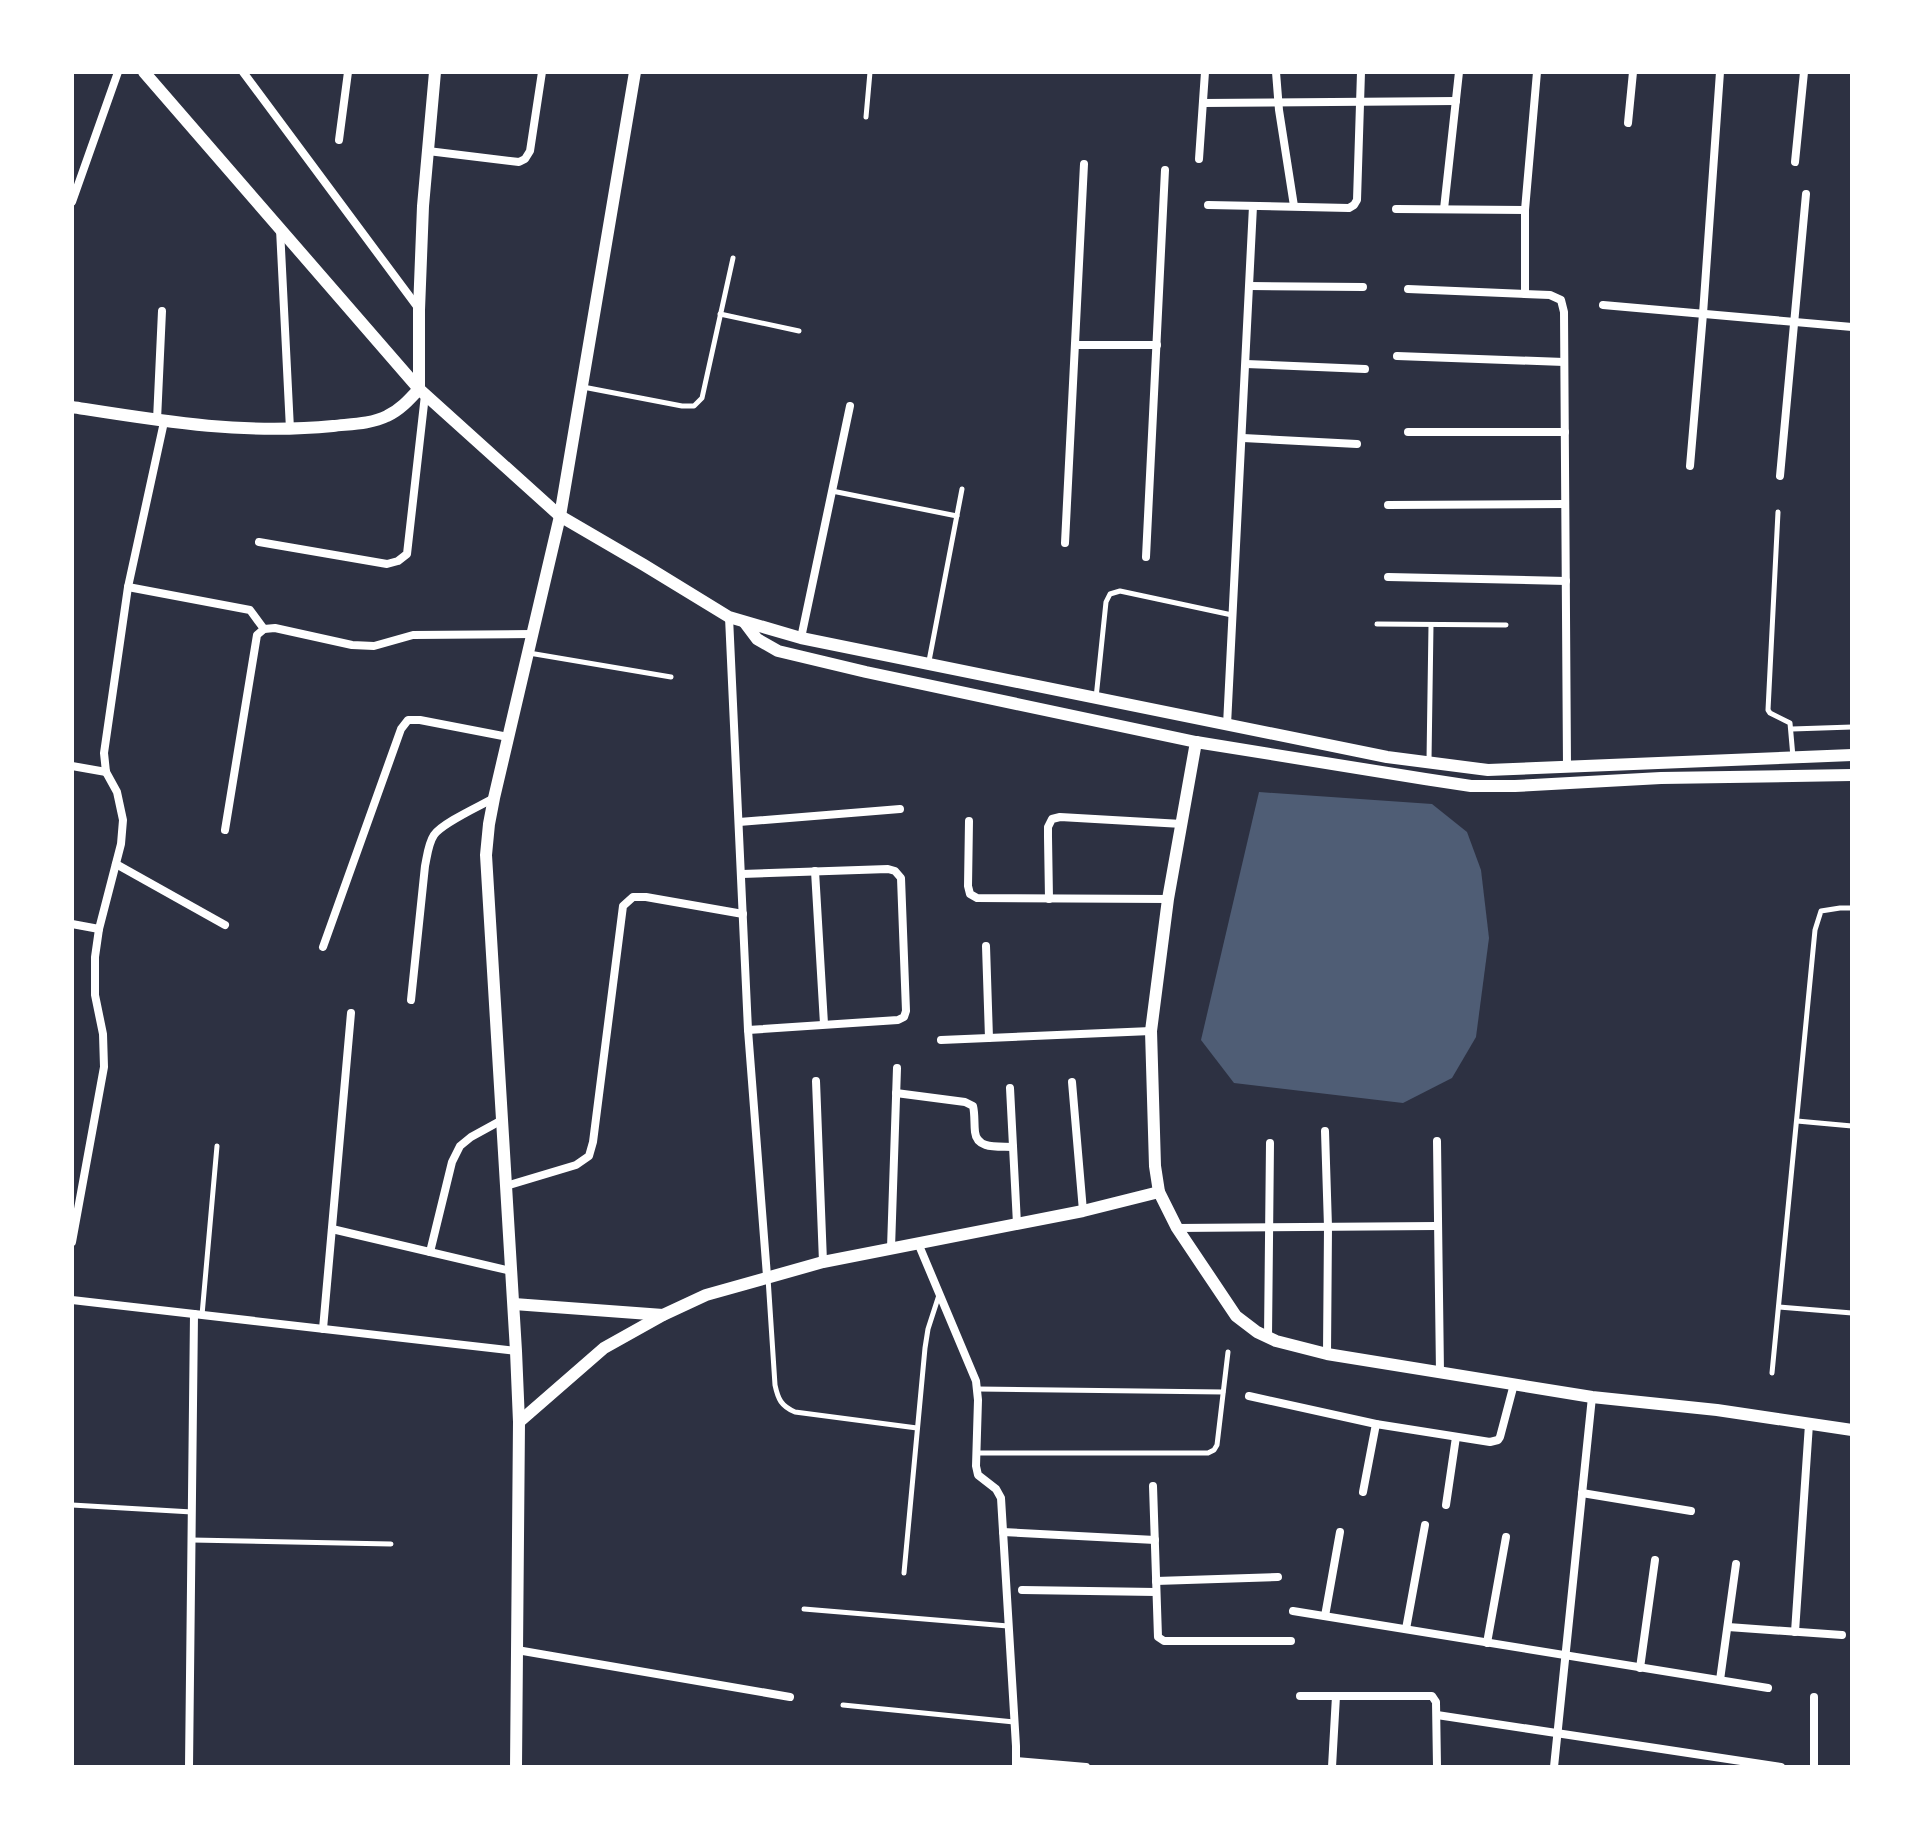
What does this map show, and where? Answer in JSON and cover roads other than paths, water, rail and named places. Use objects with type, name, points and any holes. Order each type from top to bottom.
[{"type":"street","points":[[73,197],[118,72]]},
{"type":"street","points":[[144,72],[422,392],[560,516],[729,617],[801,638],[1429,763],[1488,770],[1852,755]]},
{"type":"street","points":[[243,72],[419,310]]},
{"type":"street","points":[[339,140],[348,72]]},
{"type":"street","points":[[259,542],[387,564],[407,554],[422,392],[419,310],[423,206],[435,72]]},
{"type":"street","points":[[428,151],[519,162],[525,159],[530,151],[542,72]]},
{"type":"street","points":[[516,1767],[519,1422],[486,855],[494,798],[560,516],[635,72]]},
{"type":"street","points":[[1199,159],[1205,72]]},
{"type":"street","points":[[1276,72],[1294,206]]},
{"type":"street","points":[[1208,205],[1349,208],[1354,205],[1357,200],[1361,72]]},
{"type":"street","points":[[1444,209],[1459,72]]},
{"type":"street","points":[[1525,294],[1525,210],[1537,72]]},
{"type":"street","points":[[1628,123],[1633,72]]},
{"type":"street","points":[[1690,466],[1720,72]]},
{"type":"street","points":[[1795,162],[1804,72]]},
{"type":"street","points":[[1203,103],[1456,101]]},
{"type":"street","points":[[1065,543],[1084,164]]},
{"type":"street","points":[[1146,557],[1165,170]]},
{"type":"street","points":[[1780,476],[1806,194]]},
{"type":"street","points":[[1227,725],[1253,206]]},
{"type":"street","points":[[1396,209],[1525,210]]},
{"type":"street","points":[[280,228],[290,429]]},
{"type":"street","points":[[1250,286],[1363,287]]},
{"type":"street","points":[[1408,289],[1550,295],[1561,300],[1564,312],[1567,766]]},
{"type":"street","points":[[1603,305],[1852,327]]},
{"type":"street","points":[[72,1242],[104,1067],[103,1034],[95,995],[95,957],[121,844],[123,820],[117,792],[106,772],[104,753],[128,587],[160,421],[162,311]]},
{"type":"street","points":[[1075,345],[1157,348]]},
{"type":"street","points":[[1397,356],[1564,362]]},
{"type":"street","points":[[1246,364],[1365,369]]},
{"type":"street","points":[[72,407],[234,429],[290,429],[357,424],[385,417],[422,392]]},
{"type":"street","points":[[801,638],[850,406]]},
{"type":"street","points":[[1408,432],[1565,432]]},
{"type":"street","points":[[1243,438],[1357,444]]},
{"type":"street","points":[[1388,505],[1565,504]]},
{"type":"street","points":[[1388,577],[1566,581]]},
{"type":"street","points":[[128,587],[250,610],[264,629]]},
{"type":"street","points":[[729,617],[748,1030],[767,1276]]},
{"type":"street","points":[[745,623],[757,639],[778,651],[866,672],[1196,742],[1471,786],[1661,778],[1852,775]]},
{"type":"street","points":[[225,830],[257,635],[264,629],[275,628],[352,645],[374,646],[413,635],[532,634]]},
{"type":"street","points":[[323,947],[401,729],[408,720],[508,737]]},
{"type":"street","points":[[1196,742],[1168,899],[1151,1031],[1155,1166],[1159,1192],[1177,1228],[1236,1316],[1268,1337],[1327,1354],[1592,1397],[1717,1410],[1852,1430]]},
{"type":"street","points":[[72,766],[106,772]]},
{"type":"street","points":[[411,1000],[428,848],[434,834],[494,798]]},
{"type":"street","points":[[739,822],[900,809]]},
{"type":"street","points":[[1049,899],[1048,827],[1052,819],[1182,824]]},
{"type":"street","points":[[969,821],[968,886],[970,894],[977,898],[1168,899]]},
{"type":"street","points":[[116,864],[225,925]]},
{"type":"street","points":[[742,874],[888,869],[901,878],[904,1017],[898,1020],[748,1030]]},
{"type":"street","points":[[815,871],[824,1024]]},
{"type":"street","points":[[506,1186],[576,1165],[589,1156],[623,906],[633,897],[646,897],[743,914]]},
{"type":"street","points":[[72,924],[99,929]]},
{"type":"street","points":[[986,946],[989,1038]]},
{"type":"street","points":[[323,1329],[351,1013]]},
{"type":"street","points":[[941,1040],[1151,1031]]},
{"type":"street","points":[[891,1248],[897,1068]]},
{"type":"street","points":[[816,1081],[823,1262]]},
{"type":"street","points":[[1072,1082],[1083,1211]]},
{"type":"street","points":[[1010,1088],[1017,1224]]},
{"type":"street","points":[[896,1093],[965,1102],[973,1106],[975,1136],[980,1143],[1013,1147]]},
{"type":"street","points":[[430,1252],[452,1162],[460,1146],[502,1120]]},
{"type":"street","points":[[1325,1131],[1327,1354]]},
{"type":"street","points":[[1437,1141],[1440,1373]]},
{"type":"street","points":[[1268,1337],[1270,1143]]},
{"type":"street","points":[[519,1422],[604,1348],[706,1295],[823,1262],[1083,1211],[1159,1192]]},
{"type":"street","points":[[1177,1228],[1437,1226]]},
{"type":"street","points":[[332,1229],[511,1271]]},
{"type":"street","points":[[918,1243],[970,1365],[977,1389],[978,1475],[996,1489],[1001,1498],[1016,1764],[1086,1767]]},
{"type":"street","points":[[72,1300],[516,1351]]},
{"type":"street","points":[[514,1304],[663,1315]]},
{"type":"street","points":[[189,1767],[198,1314]]},
{"type":"street","points":[[1249,1396],[1376,1424],[1490,1442],[1498,1440],[1514,1384]]},
{"type":"street","points":[[1554,1767],[1592,1397]]},
{"type":"street","points":[[1363,1492],[1376,1424]]},
{"type":"street","points":[[1795,1632],[1809,1424]]},
{"type":"street","points":[[1446,1505],[1456,1437]]},
{"type":"street","points":[[1153,1486],[1158,1637],[1164,1641],[1291,1641]]},
{"type":"street","points":[[1582,1493],[1691,1511]]},
{"type":"street","points":[[1406,1629],[1425,1525]]},
{"type":"street","points":[[1003,1532],[1155,1540]]},
{"type":"street","points":[[1325,1616],[1340,1532]]},
{"type":"street","points":[[1487,1643],[1506,1537]]},
{"type":"street","points":[[1640,1668],[1655,1560]]},
{"type":"street","points":[[1720,1680],[1736,1564]]},
{"type":"street","points":[[1156,1581],[1278,1577]]},
{"type":"street","points":[[1022,1590],[1156,1592]]},
{"type":"street","points":[[1293,1611],[1768,1688]]},
{"type":"street","points":[[1728,1627],[1842,1635]]},
{"type":"street","points":[[517,1650],[790,1697]]},
{"type":"street","points":[[1300,1696],[1428,1695],[1435,1698],[1437,1767]]},
{"type":"street","points":[[1332,1767],[1336,1696]]},
{"type":"street","points":[[1814,1697],[1814,1767]]},
{"type":"street","points":[[1437,1715],[1781,1767]]},
{"type":"lane","points":[[866,117],[870,72]]},
{"type":"lane","points":[[582,387],[694,406],[702,398],[733,258]]},
{"type":"lane","points":[[720,314],[799,331]]},
{"type":"lane","points":[[928,664],[962,489]]},
{"type":"lane","points":[[832,491],[957,516]]},
{"type":"lane","points":[[1778,512],[1768,710],[1790,723],[1793,758]]},
{"type":"lane","points":[[1095,698],[1106,602],[1110,594],[1120,591],[1233,615]]},
{"type":"lane","points":[[1377,624],[1506,625]]},
{"type":"lane","points":[[1429,763],[1431,625]]},
{"type":"lane","points":[[528,653],[671,677]]},
{"type":"lane","points":[[1792,729],[1852,727]]},
{"type":"lane","points":[[1772,1373],[1815,930],[1821,911],[1852,908]]},
{"type":"lane","points":[[1797,1121],[1852,1126]]},
{"type":"lane","points":[[198,1314],[217,1146]]},
{"type":"lane","points":[[767,1276],[775,1385],[777,1396],[785,1408],[795,1412],[917,1428]]},
{"type":"lane","points":[[904,1573],[928,1329],[940,1294]]},
{"type":"lane","points":[[1779,1307],[1852,1313]]},
{"type":"lane","points":[[976,1453],[1208,1453],[1217,1445],[1228,1352]]},
{"type":"lane","points":[[977,1389],[1223,1392]]},
{"type":"lane","points":[[72,1505],[192,1512]]},
{"type":"lane","points":[[192,1540],[391,1544]]},
{"type":"lane","points":[[804,1609],[1008,1626]]},
{"type":"lane","points":[[843,1705],[1014,1722]]},
{"type":"water","points":[[1259,792],[1432,804],[1467,832],[1481,870],[1489,938],[1476,1037],[1452,1078],[1403,1103],[1234,1083],[1201,1040]]}]
